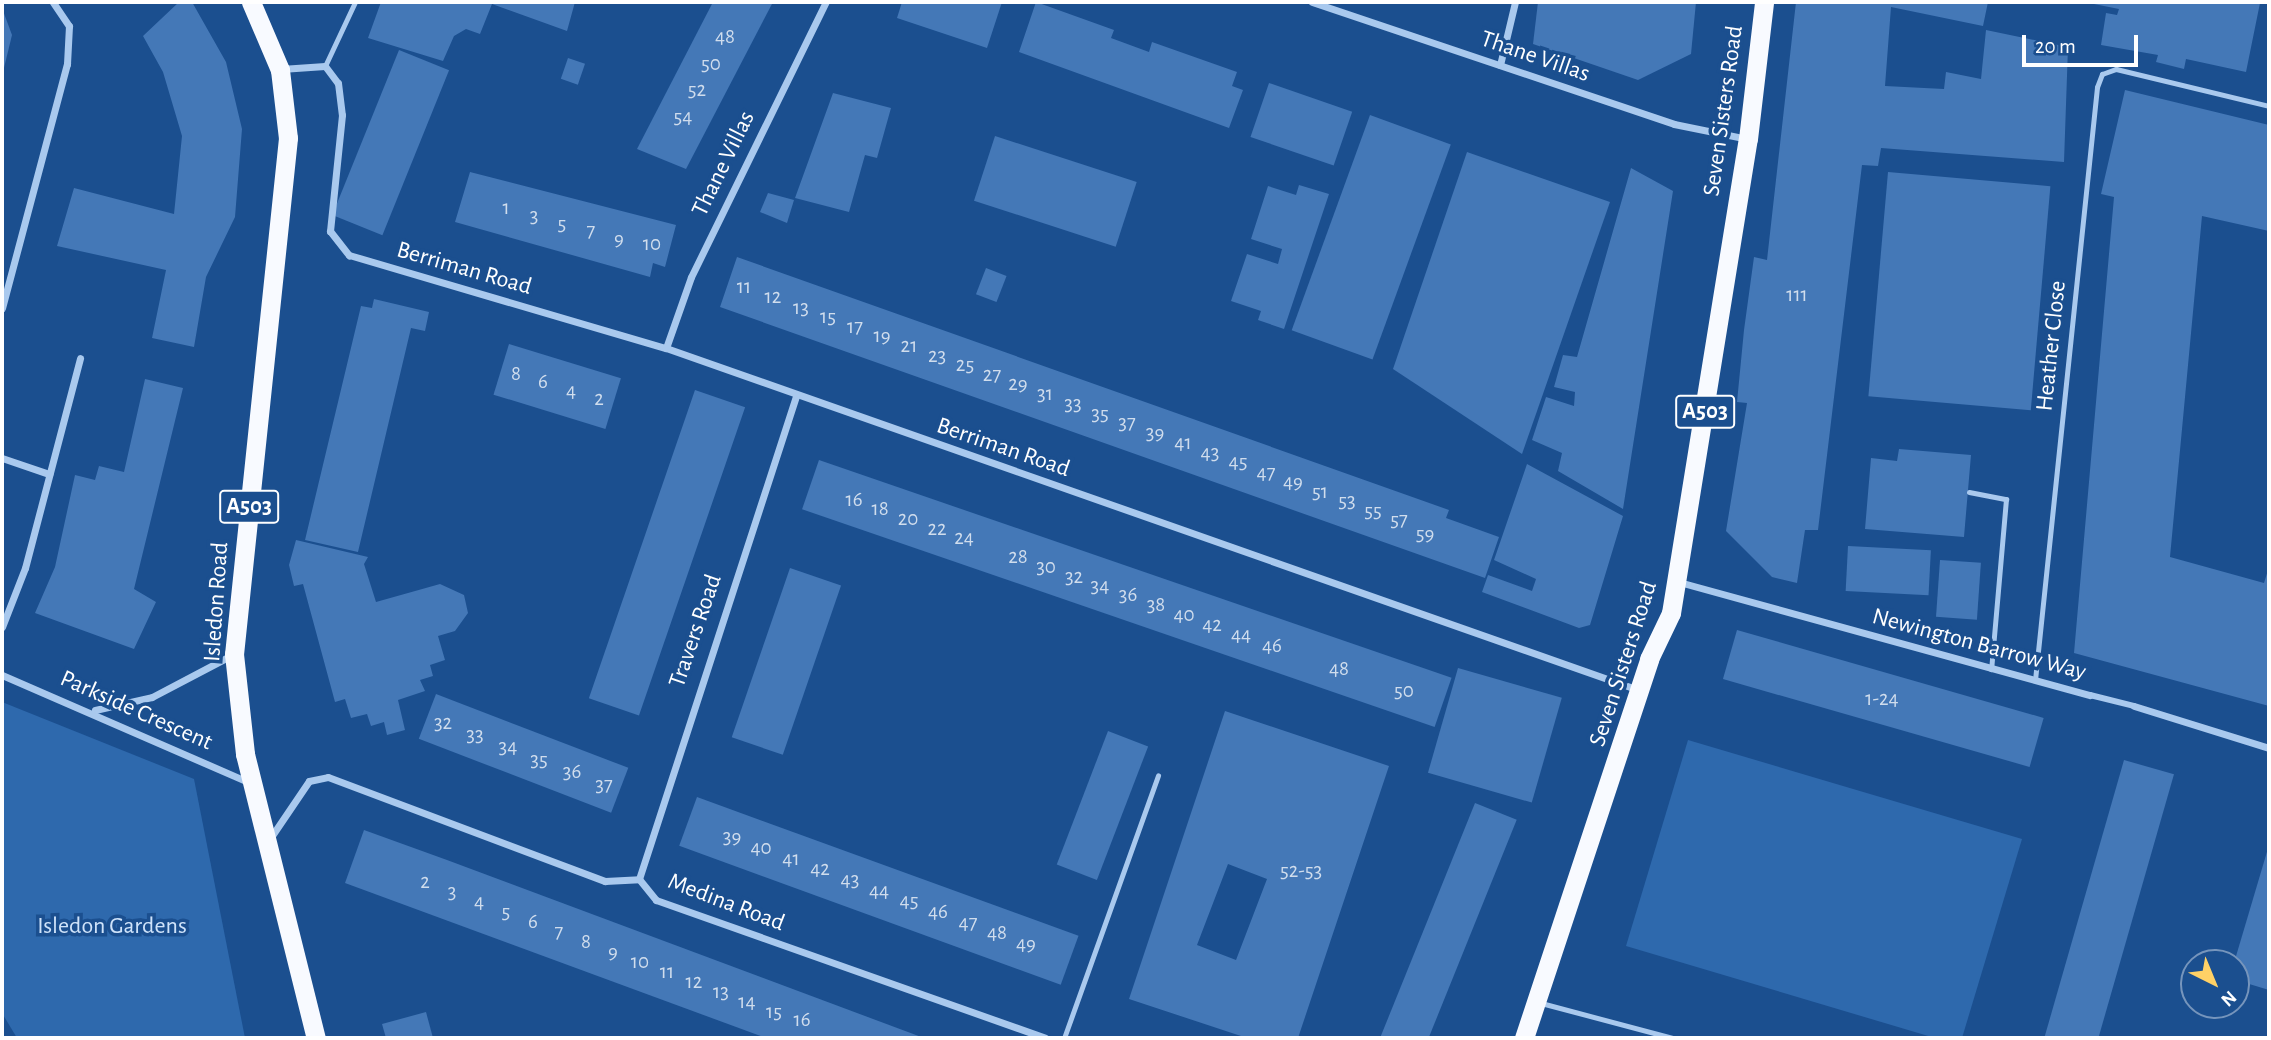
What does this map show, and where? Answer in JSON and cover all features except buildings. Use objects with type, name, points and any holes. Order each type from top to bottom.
[{"type":"highway","name":"Isledon Road","points":[[251,2],[280,70],[288,138],[234,654],[239,722],[316,1038]]},
{"type":"highway","name":"Seven Sisters Road","points":[[1524,1038],[1677,582],[1748,139],[1764,2]]},
{"type":"street","points":[[2,308],[67,64],[69,26],[53,2]]},
{"type":"street","name":"Thane Villas","points":[[666,348],[691,277],[826,2]]},
{"type":"street","name":"Thane Villas","points":[[1312,2],[1698,131],[1748,139]]},
{"type":"street","points":[[1500,65],[1515,2]]},
{"type":"street","points":[[280,70],[326,66]]},
{"type":"street","name":"Berriman Road","points":[[326,66],[343,97],[330,231],[349,255],[666,348],[796,397],[1640,690]]},
{"type":"street","points":[[2,626],[25,568],[80,358]]},
{"type":"street","name":"Travers Road","points":[[639,879],[639,863],[796,397]]},
{"type":"street","points":[[2,458],[49,474]]},
{"type":"street","name":"Newington Barrow Way","points":[[1677,582],[2134,706],[2269,748]]},
{"type":"street","points":[[94,710],[152,697],[234,654]]},
{"type":"street","name":"Parkside Crescent","points":[[2,675],[94,710],[254,784]]},
{"type":"street","name":"Medina Road","points":[[269,840],[309,781],[328,777],[605,881],[639,879],[656,900],[1045,1038]]},
{"type":"lane","points":[[326,66],[355,2]]},
{"type":"lane","name":"Heather Close","points":[[2035,680],[2096,87],[2102,74],[2116,69],[2269,106]]},
{"type":"lane","points":[[1969,492],[2007,499],[1992,669]]},
{"type":"lane","points":[[1063,1038],[1158,775]]},
{"type":"lane","points":[[1538,1002],[1672,1038]]},
{"type":"green space","name":"Isledon Gardens","points":[[2,702],[194,779],[245,1038],[17,1038],[2,1013]]},
{"type":"green space","points":[[1688,740],[2022,839],[1962,1038],[1935,1038],[1626,946]]}]
